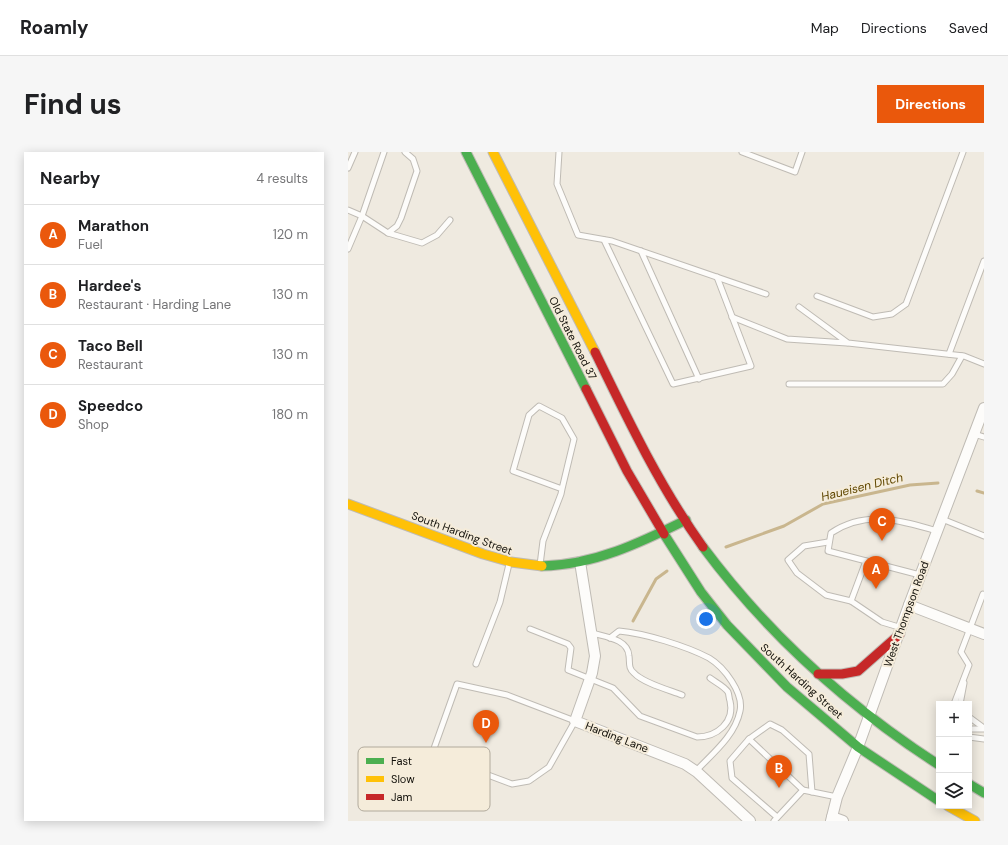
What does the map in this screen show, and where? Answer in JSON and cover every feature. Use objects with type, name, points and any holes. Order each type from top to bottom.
[{"type":"main road","name":"Old State Road 37","points":[[466,152],[608,436],[662,532]]},
{"type":"main road","name":"Old State Road 37","points":[[493,152],[652,464],[686,520]]},
{"type":"main road","name":"South Harding Street","points":[[348,504],[510,563],[540,566],[580,562],[605,556],[662,532],[686,520],[724,573],[763,617],[818,674],[869,718],[936,763]]},
{"type":"main road","name":"South Harding Street","points":[[662,532],[701,592],[732,630],[787,688],[858,747],[936,799]]},
{"type":"main road","points":[[818,674],[842,674],[858,671],[901,631]]},
{"type":"main road","points":[[972,786],[984,793]]},
{"type":"main road","points":[[953,809],[975,821]]},
{"type":"street","name":"West Thompson Road","points":[[832,819],[837,797],[869,718],[920,575],[942,519],[979,435],[984,408]]},
{"type":"street","name":"Harding Lane","points":[[580,562],[595,656],[590,678],[575,721],[674,759],[696,771],[750,821]]},
{"type":"street","points":[[909,605],[984,634]]},
{"type":"street","points":[[832,819],[843,821]]},
{"type":"lane","points":[[348,168],[355,152]]},
{"type":"lane","points":[[348,249],[362,216],[384,152]]},
{"type":"lane","points":[[388,233],[397,226],[401,218],[417,171],[414,159],[405,152]]},
{"type":"lane","points":[[559,152],[557,184],[578,235],[604,240],[641,251],[766,294]]},
{"type":"lane","points":[[742,152],[752,154],[795,172],[802,152]]},
{"type":"lane","points":[[817,296],[873,317],[892,314],[906,304],[964,152]]},
{"type":"lane","points":[[348,210],[362,216],[388,233],[422,243],[437,236],[450,220]]},
{"type":"lane","points":[[604,240],[673,384],[751,366],[717,277]]},
{"type":"lane","points":[[641,251],[699,379]]},
{"type":"lane","points":[[949,354],[984,261]]},
{"type":"lane","points":[[799,307],[848,343]]},
{"type":"lane","points":[[732,317],[787,339],[848,343],[949,354],[962,356],[984,364]]},
{"type":"lane","points":[[788,384],[943,384],[952,374],[962,356]]},
{"type":"lane","points":[[540,566],[543,541],[562,489],[574,439],[562,418],[539,406],[529,415],[513,471],[562,489]]},
{"type":"lane","points":[[920,575],[828,551],[828,542],[831,533],[844,524],[864,519],[887,519],[937,531]]},
{"type":"lane","points":[[942,519],[984,536]]},
{"type":"lane","points":[[828,542],[804,546],[788,560],[797,574],[826,595],[851,602],[882,622],[901,631]]},
{"type":"lane","points":[[851,602],[866,561]]},
{"type":"lane","points":[[476,664],[500,602],[510,563]]},
{"type":"lane","points":[[961,701],[969,665],[961,652],[981,607],[983,594]]},
{"type":"lane","points":[[530,629],[568,644],[571,648],[568,670],[613,688],[621,694],[627,703],[640,716],[688,735],[707,737],[721,730],[727,722],[732,708],[728,692],[710,678]]},
{"type":"lane","points":[[610,638],[619,632],[636,632],[698,653],[710,659],[734,684],[738,693],[740,710],[731,733],[696,771]]},
{"type":"lane","points":[[592,633],[618,641],[625,646],[629,654],[629,668],[641,679],[682,695]]},
{"type":"lane","points":[[955,701],[969,665]]},
{"type":"lane","points":[[434,747],[457,684],[507,695],[575,721],[549,767],[528,781],[512,784],[490,776]]},
{"type":"lane","points":[[972,719],[984,729]]},
{"type":"lane","points":[[803,790],[775,819],[732,778],[730,762],[750,739],[770,724],[782,730],[809,754],[812,792]]},
{"type":"lane","points":[[972,729],[984,729]]},
{"type":"lane","points":[[972,737],[984,739]]},
{"type":"lane","points":[[750,739],[803,790],[837,797]]},
{"type":"waterway","name":"Haueisen Ditch","points":[[726,547],[784,526],[823,504],[910,485],[938,483]]},
{"type":"waterway","name":"Haueisen Ditch","points":[[977,491],[984,493]]},
{"type":"waterway","name":"Haueisen Ditch","points":[[633,621],[656,579],[667,571]]},
{"type":"traffic: fast","points":[[466,152],[586,389]]},
{"type":"traffic: fast","points":[[542,566],[580,562],[598,557],[651,537],[686,520]]},
{"type":"traffic: fast","points":[[664,534],[701,592],[727,625],[787,687],[858,747],[936,799]]},
{"type":"traffic: fast","points":[[703,547],[754,609],[811,666],[873,719],[936,763]]},
{"type":"traffic: fast","points":[[972,786],[984,793]]},
{"type":"traffic: slow","points":[[493,152],[595,352]]},
{"type":"traffic: slow","points":[[348,504],[483,554],[511,562],[542,566]]},
{"type":"traffic: slow","points":[[953,809],[975,821]]},
{"type":"traffic: jam","points":[[595,352],[658,476],[687,524],[703,547]]},
{"type":"traffic: jam","points":[[586,389],[627,471],[664,534]]},
{"type":"traffic: jam","points":[[818,674],[842,674],[858,671],[900,634]]},
{"type":"place","name":"Taco Bell","points":[[882,541]]},
{"type":"place","name":"Marathon","points":[[876,589]]},
{"type":"place","name":"Speedco","points":[[486,743]]},
{"type":"place","name":"Hardee's","points":[[779,788]]}]
